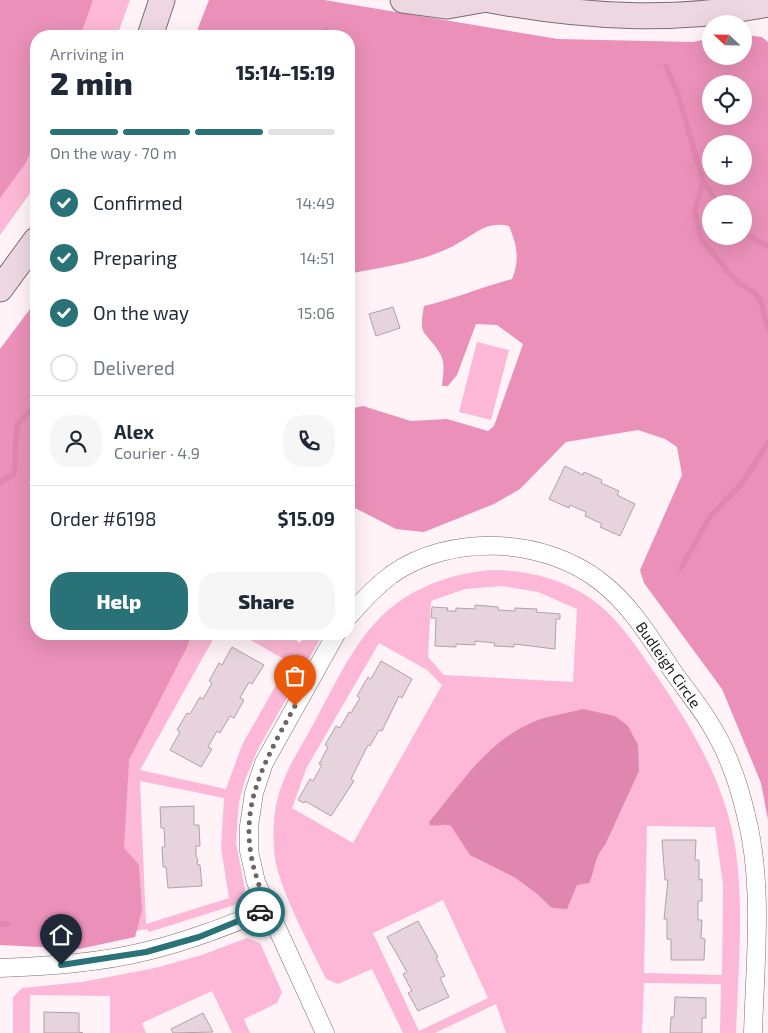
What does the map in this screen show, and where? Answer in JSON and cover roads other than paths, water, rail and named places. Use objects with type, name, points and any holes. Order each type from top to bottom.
[{"type":"street","points":[[152,30],[162,0]]},
{"type":"street","points":[[403,0],[447,6],[481,0]]},
{"type":"street","points":[[490,0],[534,8],[601,15],[658,16],[708,14],[768,4]]},
{"type":"street","points":[[0,289],[30,248]]},
{"type":"street","name":"Budleigh Circle","points":[[355,609],[368,594],[392,574],[424,559],[470,546],[503,546],[535,551],[573,565],[600,581],[628,607],[713,728],[733,773],[746,814],[755,876],[753,1033]]},
{"type":"street","points":[[325,1033],[256,882],[249,851],[249,826],[254,792],[264,763],[333,640]]},
{"type":"street","points":[[0,968],[61,965],[146,952],[199,937],[269,909]]},
{"type":"waterway","points":[[666,66],[679,97],[703,181],[695,211],[701,239],[737,282],[754,292],[761,301],[768,329]]},
{"type":"waterway","points":[[706,185],[712,195]]},
{"type":"waterway","points":[[752,237],[768,246]]},
{"type":"waterway","points":[[0,482],[14,474],[17,424],[30,411]]},
{"type":"waterway","points":[[681,568],[709,518],[742,483],[768,443]]},
{"type":"waterway","points":[[0,924],[7,924]]}]
